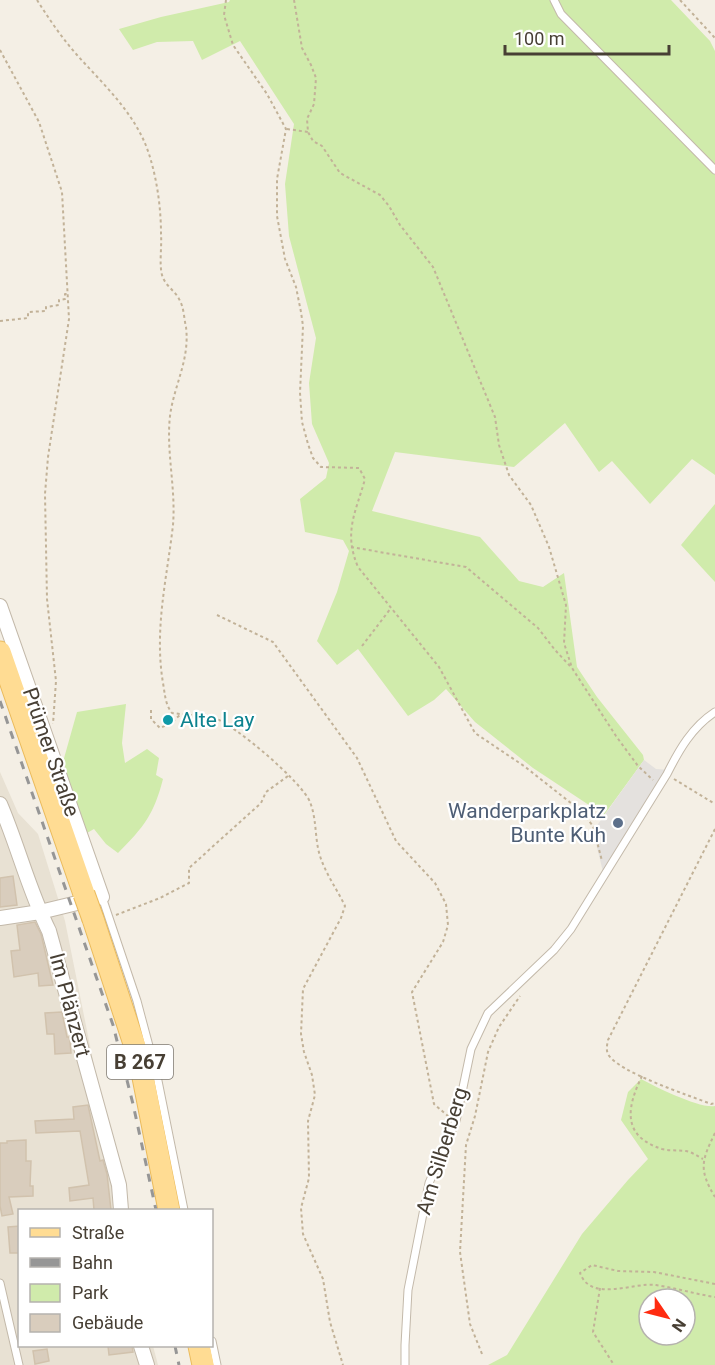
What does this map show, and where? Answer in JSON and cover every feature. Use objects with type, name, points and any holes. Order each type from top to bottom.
[{"type":"main road","name":"B 267","points":[[0,652],[100,919],[140,1062],[169,1209]]},
{"type":"main road","points":[[199,1347],[203,1365]]},
{"type":"street","name":"Prümer Straße","points":[[0,606],[48,741],[93,896]]},
{"type":"street","name":"Im Plänzert","points":[[0,804],[49,931],[119,1185],[121,1209]]},
{"type":"street","points":[[0,918],[40,912],[93,896]]},
{"type":"street","points":[[141,1347],[147,1365]]},
{"type":"lane","points":[[554,0],[561,14],[715,170]]},
{"type":"lane","name":"Am Silberberg","points":[[405,1365],[408,1290],[424,1203],[429,1183],[456,1121],[471,1049],[488,1013],[554,950],[571,929],[667,774],[678,752],[696,727],[715,712]]},
{"type":"lane","points":[[100,919],[137,1001],[157,1076],[184,1209]]},
{"type":"lane","points":[[0,1283],[19,1365]]},
{"type":"lane","points":[[213,1346],[217,1365]]},
{"type":"path","points":[[37,0],[70,47],[118,101],[140,134],[148,152],[157,191],[161,219],[162,274],[165,283],[180,301],[182,307],[186,330],[186,357],[170,413],[168,435],[173,525],[161,601],[159,633],[161,669],[167,706],[172,713],[213,718],[226,724],[289,775],[310,801],[318,847],[325,869],[345,906],[344,913],[303,989],[301,1009],[302,1043],[312,1075],[315,1095],[308,1121],[309,1170],[301,1208],[303,1234],[323,1280],[330,1322],[343,1365]]},
{"type":"path","points":[[226,0],[224,15],[233,45],[267,94],[286,129],[277,178],[278,216],[285,259],[296,287],[303,326],[300,393],[302,422],[316,463],[321,467],[359,468],[365,479],[351,522],[350,547],[358,567],[439,668],[476,733],[524,766],[581,811],[593,826],[602,862],[608,868]]},
{"type":"path","points":[[294,0],[302,48],[316,78],[314,104],[307,119],[308,132],[313,141],[322,146],[340,173],[380,195],[433,267],[495,417],[499,445],[509,475],[531,505],[549,547],[566,605],[564,643],[573,668]]},
{"type":"path","points":[[680,0],[715,38]]},
{"type":"path","points":[[0,50],[39,122],[62,192],[69,319],[48,457],[45,494],[47,599],[56,681],[55,719],[48,741]]},
{"type":"path","points":[[286,129],[308,132]]},
{"type":"path","points":[[0,321],[28,318],[28,312],[46,311],[46,307],[59,305],[59,300],[65,299],[65,294],[69,294]]},
{"type":"path","points":[[350,547],[466,567],[538,628],[573,668],[638,766],[660,785]]},
{"type":"path","points":[[362,646],[391,608]]},
{"type":"path","points":[[217,615],[273,642],[357,758],[396,841],[435,883],[446,904],[448,925],[443,942],[412,992],[434,1104],[456,1121]]},
{"type":"path","points":[[151,710],[151,719],[160,728],[171,723],[181,714]]},
{"type":"path","points":[[667,774],[715,804]]},
{"type":"path","points":[[100,919],[160,898],[189,883],[189,868],[261,803],[266,792],[289,775]]},
{"type":"path","points":[[715,829],[608,1040],[607,1048],[609,1056],[614,1061],[642,1076],[711,1104],[715,1103]]},
{"type":"path","points":[[482,1354],[470,1324],[460,1252],[466,1145],[489,1052],[500,1027],[521,994]]},
{"type":"path","points":[[642,1076],[631,1103],[630,1118],[633,1128],[645,1140],[659,1148],[688,1152],[703,1159]]},
{"type":"path","points":[[715,1133],[703,1159],[703,1170],[715,1197]]},
{"type":"path","points":[[715,1284],[654,1272],[618,1271],[592,1265],[580,1273],[588,1286],[610,1290],[653,1285],[715,1297]]},
{"type":"path","points":[[600,1288],[593,1332],[614,1365]]},
{"type":"shaded area","name":"Wanderparkplatz Bunte Kuh","points":[[644,760],[656,769],[670,770],[604,876],[593,831]]},
{"type":"shaded area","points":[[0,772],[18,813],[38,834],[65,921],[123,1209],[18,1209],[18,1347],[153,1347],[158,1365],[0,1365]]},
{"type":"green space","points":[[230,0],[671,0],[710,41],[715,51],[715,475],[692,459],[650,504],[612,461],[599,472],[565,423],[514,467],[395,452],[372,511],[480,537],[519,581],[543,587],[564,573],[577,667],[597,697],[643,755],[644,760],[604,815],[533,768],[475,722],[446,689],[434,700],[408,716],[358,649],[337,665],[317,641],[337,592],[349,551],[343,540],[305,532],[300,499],[326,478],[329,463],[312,424],[309,383],[316,338],[289,236],[285,184],[294,124],[240,41],[202,60],[193,41],[157,42],[133,50],[119,29]]},
{"type":"green space","points":[[715,504],[715,582],[681,545]]},
{"type":"green space","points":[[126,704],[122,743],[125,763],[147,749],[159,758],[156,775],[163,779],[152,811],[135,835],[118,853],[106,844],[94,829],[87,833],[61,769],[77,712]]},
{"type":"green space","points":[[641,1079],[689,1101],[715,1106],[715,1365],[488,1365],[507,1355],[582,1234],[648,1159],[621,1120],[628,1092]]},
{"type":"building","points":[[13,876],[17,905],[0,907],[0,878]]},
{"type":"building","points":[[35,922],[41,934],[53,985],[39,986],[38,973],[14,977],[11,951],[20,950],[17,925]]},
{"type":"building","points":[[62,1012],[71,1053],[55,1054],[54,1034],[47,1034],[45,1013]]},
{"type":"building","points":[[88,1105],[100,1161],[103,1160],[107,1174],[111,1209],[94,1209],[93,1198],[70,1201],[69,1188],[89,1185],[80,1131],[36,1133],[35,1121],[74,1119],[73,1107]]},
{"type":"building","points":[[26,1140],[26,1161],[31,1161],[30,1186],[33,1186],[33,1196],[9,1197],[13,1214],[2,1216],[0,1143]]},
{"type":"building","points":[[18,1226],[18,1253],[10,1253],[8,1227]]},
{"type":"building","points":[[108,1347],[132,1347],[133,1352],[109,1355]]},
{"type":"building","points":[[47,1349],[49,1361],[35,1364],[33,1351]]},
{"type":"railway","points":[[0,701],[113,1025],[156,1209]]},
{"type":"railway","points":[[175,1347],[179,1365]]},
{"type":"place","name":"Alte Lay","points":[[168,720]]},
{"type":"place","name":"Wanderparkplatz Bunte Kuh","points":[[618,823]]}]
